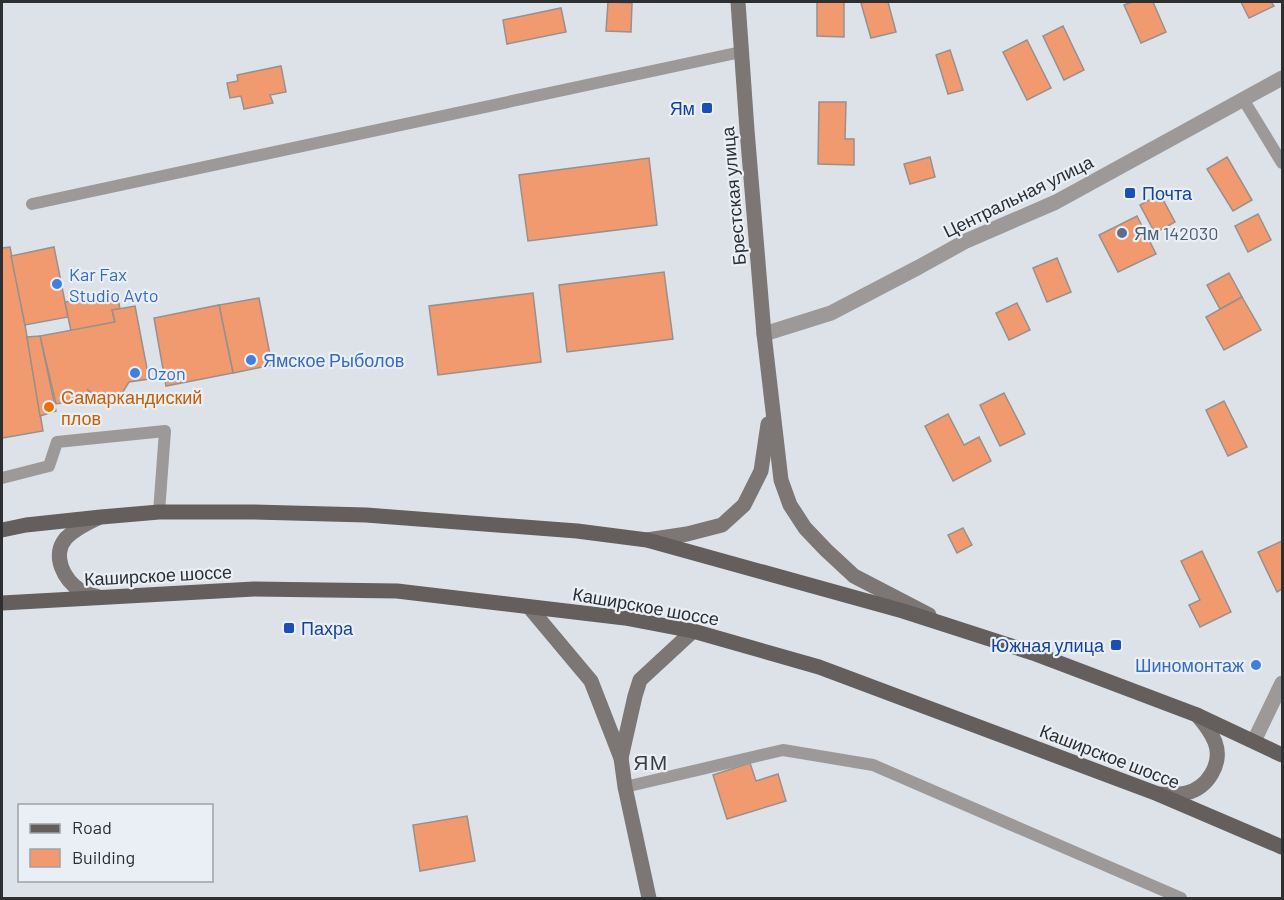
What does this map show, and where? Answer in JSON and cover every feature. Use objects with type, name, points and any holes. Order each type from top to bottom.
[{"type":"main road","name":"Брестская улица","points":[[738,2],[764,334],[781,480],[790,505],[805,528],[854,576],[955,628]]},
{"type":"main road","name":"Брестская улица","points":[[647,540],[687,534],[723,525],[744,504],[761,471],[767,436],[770,388]]},
{"type":"main road","points":[[2,530],[26,525],[159,512],[366,514],[577,531],[647,540],[895,609],[1033,653],[1197,715],[1282,754]]},
{"type":"main road","points":[[99,597],[83,592],[71,584],[60,563],[59,552],[64,540],[72,533],[101,517]]},
{"type":"main road","name":"Каширское шоссе","points":[[2,603],[254,589],[397,591],[624,618],[693,631],[819,667],[1158,794],[1282,847]]},
{"type":"main road","points":[[529,607],[591,681],[621,758],[649,898]]},
{"type":"main road","points":[[621,758],[640,680],[693,631]]},
{"type":"main road","points":[[1158,794],[1189,792],[1203,784],[1213,772],[1218,756],[1215,743],[1197,715]]},
{"type":"street","name":"Центральная улица","points":[[764,334],[831,313],[966,241],[1056,202],[1282,78]]},
{"type":"street","points":[[1254,741],[1282,683]]},
{"type":"lane","points":[[32,204],[741,52]]},
{"type":"lane","points":[[1243,99],[1282,163]]},
{"type":"lane","points":[[2,478],[49,466],[57,442],[165,431],[159,512]]},
{"type":"lane","points":[[625,787],[783,750],[873,765],[1181,898]]},
{"type":"building","points":[[608,2],[632,3],[631,32],[606,31]]},
{"type":"building","points":[[817,2],[844,2],[844,37],[817,36]]},
{"type":"building","points":[[888,2],[896,32],[871,38],[861,3]]},
{"type":"building","points":[[1132,2],[1153,2],[1166,32],[1141,43],[1124,5]]},
{"type":"building","points":[[1241,2],[1271,2],[1274,6],[1249,18]]},
{"type":"building","points":[[561,8],[566,32],[507,44],[503,20]]},
{"type":"building","points":[[1063,26],[1084,70],[1064,80],[1043,36]]},
{"type":"building","points":[[1027,40],[1051,88],[1027,100],[1003,52]]},
{"type":"building","points":[[950,50],[963,90],[948,94],[936,55]]},
{"type":"building","points":[[281,66],[286,92],[270,95],[273,103],[244,109],[241,96],[230,98],[227,83],[238,81],[237,75]]},
{"type":"building","points":[[819,102],[846,102],[845,139],[854,139],[854,165],[818,164]]},
{"type":"building","points":[[930,157],[935,177],[910,184],[904,164]]},
{"type":"building","points":[[1227,157],[1252,200],[1233,211],[1207,169]]},
{"type":"building","points":[[649,158],[657,225],[528,241],[519,175]]},
{"type":"building","points":[[1160,194],[1175,222],[1155,233],[1140,205]]},
{"type":"building","points":[[1258,214],[1271,240],[1248,252],[1235,226]]},
{"type":"building","points":[[1137,216],[1156,254],[1118,272],[1099,235]]},
{"type":"building","points":[[10,247],[43,431],[2,438],[2,248]]},
{"type":"building","points":[[54,247],[68,317],[25,325],[11,256]]},
{"type":"building","points":[[1057,258],[1071,292],[1047,302],[1033,268]]},
{"type":"building","points":[[664,272],[673,339],[567,352],[559,285]]},
{"type":"building","points":[[1229,273],[1242,297],[1220,309],[1207,285]]},
{"type":"building","points":[[117,292],[120,309],[112,310],[115,322],[71,331],[65,302]]},
{"type":"building","points":[[533,293],[541,362],[438,375],[429,306]]},
{"type":"building","points":[[1242,297],[1261,330],[1224,350],[1206,317]]},
{"type":"building","points":[[259,298],[272,365],[233,373],[219,305]]},
{"type":"building","points":[[1017,303],[1030,330],[1009,340],[996,313]]},
{"type":"building","points":[[219,305],[233,373],[166,386],[154,318]]},
{"type":"building","points":[[135,306],[149,379],[129,382],[121,395],[100,399],[88,390],[90,398],[56,404],[40,336],[115,322],[112,310]]},
{"type":"building","points":[[40,336],[56,411],[40,416],[27,337]]},
{"type":"building","points":[[1004,393],[1025,434],[1000,446],[980,405]]},
{"type":"building","points":[[1224,401],[1247,447],[1228,456],[1206,410]]},
{"type":"building","points":[[948,414],[964,445],[979,437],[991,461],[953,481],[925,426]]},
{"type":"building","points":[[963,528],[972,545],[957,553],[948,535]]},
{"type":"building","points":[[1282,541],[1282,589],[1277,592],[1258,552]]},
{"type":"building","points":[[1202,551],[1231,612],[1200,627],[1189,605],[1200,600],[1181,561]]},
{"type":"building","points":[[750,763],[756,781],[778,774],[786,801],[727,819],[713,775]]},
{"type":"building","points":[[467,816],[475,861],[420,871],[413,825]]},
{"type":"place","name":"Ям","points":[[707,108]]},
{"type":"place","name":"Почта","points":[[1130,193]]},
{"type":"place","name":"Ям 142030","points":[[1122,233]]},
{"type":"place","name":"Kar Fax Studio Avto","points":[[57,284]]},
{"type":"place","name":"Ямское Рыболов","points":[[251,360]]},
{"type":"place","name":"Ozon","points":[[135,373]]},
{"type":"place","name":"Самаркандиский плов","points":[[49,407]]},
{"type":"place","name":"Пахра","points":[[289,628]]},
{"type":"place","name":"Южная улица","points":[[1116,645]]},
{"type":"place","name":"Шиномонтаж","points":[[1256,665]]},
{"type":"district","name":"ЯМ","points":[[651,761]]}]
